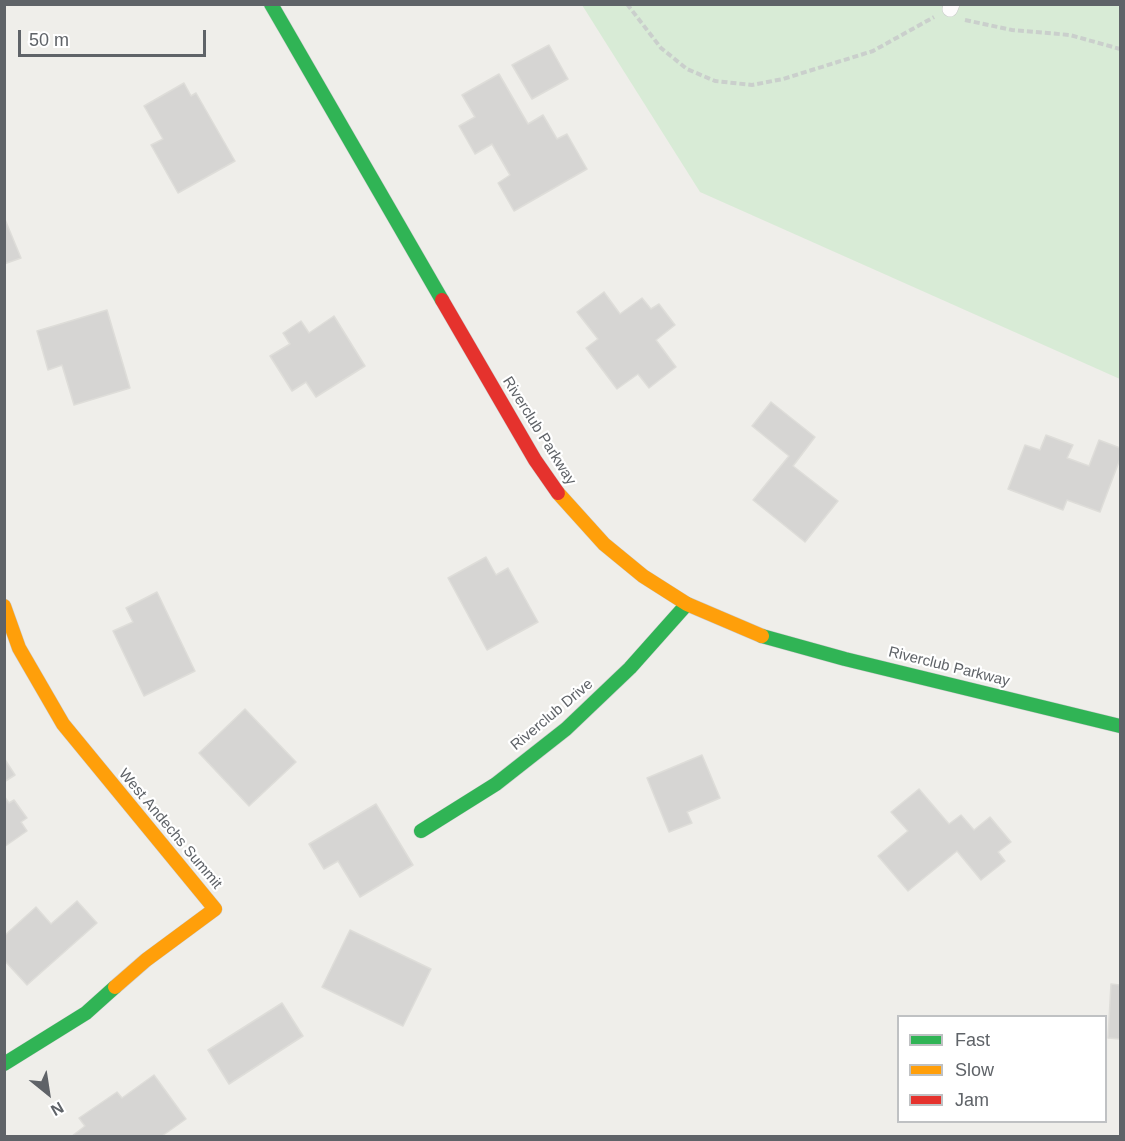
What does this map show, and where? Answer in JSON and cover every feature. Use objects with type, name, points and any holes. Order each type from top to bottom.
[{"type":"street","name":"Riverclub Parkway","points":[[271,4],[535,460],[564,502],[604,544],[643,576],[687,604],[752,633],[845,659],[1120,726]]},
{"type":"street","name":"Riverclub Drive","points":[[421,831],[496,783],[566,729],[630,668],[687,604]]},
{"type":"street","name":"West Andechs Summit","points":[[4,606],[19,648],[63,724],[215,909],[146,960],[87,1013],[4,1064]]},
{"type":"path","points":[[627,4],[661,48],[687,69],[715,81],[752,85],[783,79],[873,51],[951,7],[962,19],[1012,30],[1070,35],[1120,49]]},
{"type":"green space","points":[[582,5],[1120,5],[1120,379],[700,192]]},
{"type":"building","points":[[549,45],[568,79],[532,99],[512,65]]},
{"type":"building","points":[[499,74],[528,124],[543,115],[557,139],[567,134],[587,169],[514,211],[498,183],[510,175],[492,144],[475,154],[459,126],[475,117],[462,95]]},
{"type":"building","points":[[184,83],[191,96],[196,93],[235,161],[178,193],[151,145],[163,139],[144,106]]},
{"type":"building","points":[[4,217],[21,258],[4,264]]},
{"type":"building","points":[[604,292],[620,314],[642,298],[651,309],[659,304],[675,325],[656,340],[676,367],[649,388],[638,374],[617,389],[586,348],[598,339],[577,312]]},
{"type":"building","points":[[107,310],[130,388],[74,405],[62,365],[48,370],[37,331]]},
{"type":"building","points":[[334,316],[365,366],[316,397],[306,382],[292,391],[270,356],[290,344],[283,333],[301,321],[309,333]]},
{"type":"building","points":[[771,402],[815,437],[793,466],[838,501],[805,542],[753,500],[789,456],[752,426]]},
{"type":"building","points":[[1046,435],[1073,445],[1067,458],[1089,466],[1099,440],[1120,448],[1120,459],[1100,512],[1067,500],[1063,510],[1008,489],[1025,445],[1040,450]]},
{"type":"building","points":[[486,557],[496,575],[508,568],[538,622],[487,650],[448,578]]},
{"type":"building","points":[[157,592],[195,671],[144,696],[113,631],[133,622],[126,608]]},
{"type":"building","points":[[245,709],[296,762],[249,806],[199,753]]},
{"type":"building","points":[[702,755],[720,798],[687,812],[692,823],[669,832],[647,778]]},
{"type":"building","points":[[4,758],[15,775],[4,782]]},
{"type":"building","points":[[919,789],[949,824],[961,815],[974,830],[990,817],[1011,842],[998,852],[1005,861],[981,880],[957,851],[908,891],[878,856],[908,831],[891,812]]},
{"type":"building","points":[[4,796],[9,803],[14,800],[27,818],[21,822],[27,831],[4,847]]},
{"type":"building","points":[[376,804],[413,865],[360,897],[338,861],[324,869],[309,844]]},
{"type":"building","points":[[77,901],[97,923],[27,985],[4,960],[4,936],[36,907],[51,924]]},
{"type":"building","points":[[350,930],[431,969],[403,1026],[322,987]]},
{"type":"building","points":[[1111,984],[1120,985],[1120,1039],[1108,1038]]},
{"type":"building","points":[[282,1003],[303,1036],[229,1084],[208,1050]]},
{"type":"building","points":[[154,1075],[186,1119],[162,1136],[72,1136],[85,1126],[79,1118],[117,1092],[122,1098]]},
{"type":"traffic: fast","points":[[271,4],[442,300]]},
{"type":"traffic: fast","points":[[421,831],[496,784],[566,729],[630,668],[687,604]]},
{"type":"traffic: fast","points":[[762,636],[845,659],[1120,726]]},
{"type":"traffic: fast","points":[[4,1064],[86,1013],[115,987]]},
{"type":"traffic: slow","points":[[558,493],[604,544],[643,576],[687,604],[762,636]]},
{"type":"traffic: slow","points":[[4,606],[19,648],[63,724],[215,909],[146,960],[115,987]]},
{"type":"traffic: jam","points":[[442,300],[535,460],[558,493]]}]
